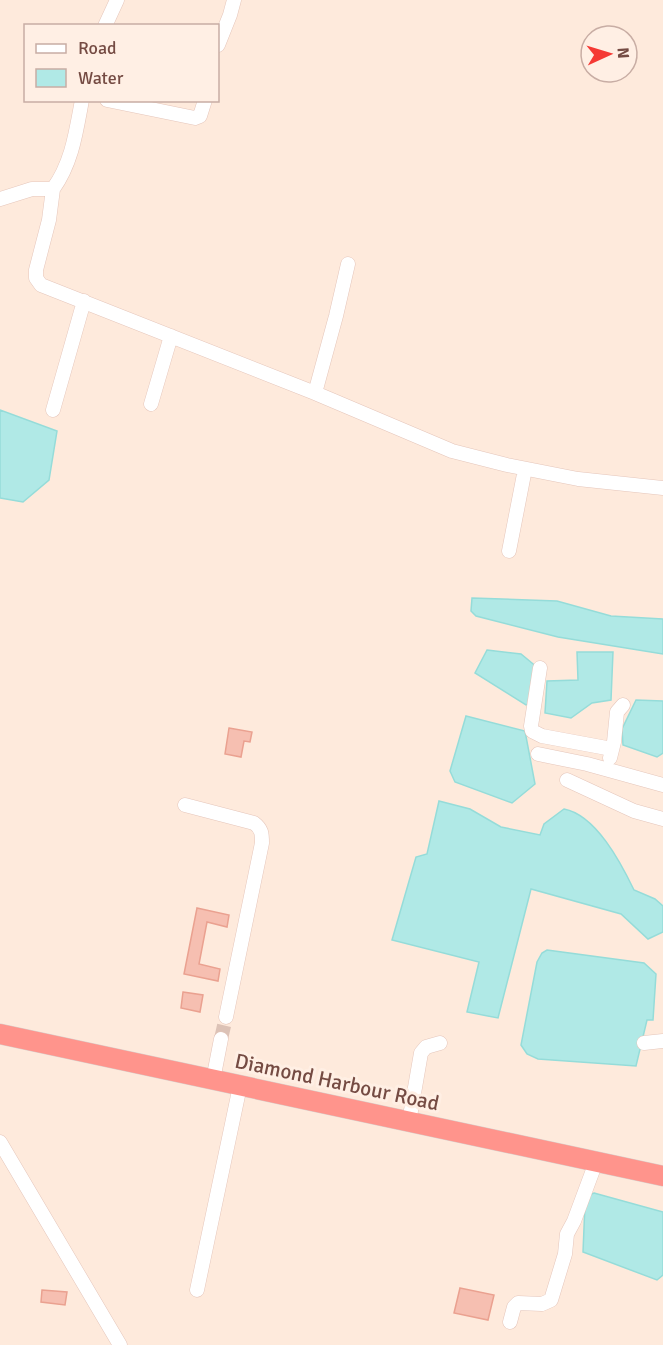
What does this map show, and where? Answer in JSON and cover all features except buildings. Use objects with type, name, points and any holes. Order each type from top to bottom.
[{"type":"highway","name":"Diamond Harbour Road","points":[[0,1034],[663,1176]]},
{"type":"street","points":[[106,24],[117,0]]},
{"type":"street","points":[[219,42],[234,0]]},
{"type":"street","points":[[82,102],[69,158],[62,176],[53,189],[49,220],[36,270],[36,278],[40,285],[315,393],[452,451],[578,479],[663,488]]},
{"type":"street","points":[[117,102],[195,118],[200,116],[204,102]]},
{"type":"street","points":[[0,199],[32,189],[53,189]]},
{"type":"street","points":[[315,393],[348,264]]},
{"type":"street","points":[[53,410],[84,301]]},
{"type":"street","points":[[151,404],[171,336]]},
{"type":"street","points":[[509,551],[525,469]]},
{"type":"street","points":[[540,668],[532,731],[536,735],[612,749]]},
{"type":"street","points":[[608,769],[616,712],[623,705]]},
{"type":"street","points":[[538,754],[608,769],[663,785]]},
{"type":"street","points":[[567,780],[634,811],[663,819]]},
{"type":"street","points":[[185,805],[254,824],[259,827],[262,834],[225,1017]]},
{"type":"street","points":[[213,1080],[221,1039]]},
{"type":"street","points":[[644,1043],[663,1041]]},
{"type":"street","points":[[409,1122],[421,1053],[426,1047],[441,1043]]},
{"type":"street","points":[[197,1290],[240,1086]]},
{"type":"street","points":[[0,1142],[5,1159],[120,1345]]},
{"type":"street","points":[[510,1322],[514,1307],[518,1303],[548,1303],[551,1300],[565,1254],[567,1234],[596,1162]]},
{"type":"water","points":[[0,410],[57,431],[49,480],[23,502],[0,498]]},
{"type":"water","points":[[472,598],[557,601],[611,616],[663,619],[663,654],[558,637],[476,616],[471,611]]},
{"type":"water","points":[[487,650],[521,654],[538,668],[536,701],[526,705],[475,673]]},
{"type":"water","points":[[577,652],[613,652],[611,700],[592,703],[571,718],[545,713],[547,681],[578,680]]},
{"type":"water","points":[[636,700],[663,701],[663,753],[657,757],[623,745],[622,729]]},
{"type":"water","points":[[466,716],[525,731],[535,784],[512,803],[455,782],[450,771]]},
{"type":"water","points":[[439,801],[470,809],[501,827],[540,835],[544,824],[564,809],[576,813],[597,830],[615,854],[634,890],[655,899],[663,906],[663,932],[648,939],[621,914],[531,889],[498,1018],[467,1012],[479,962],[392,940],[416,857],[427,854]]},
{"type":"water","points":[[547,950],[644,963],[656,974],[653,1020],[647,1020],[636,1066],[538,1059],[527,1054],[521,1045],[537,962],[542,953]]},
{"type":"water","points":[[594,1193],[663,1212],[663,1275],[657,1280],[583,1252],[585,1204],[587,1196]]},
{"type":"tunnel","points":[[221,1039],[226,1017]]}]
